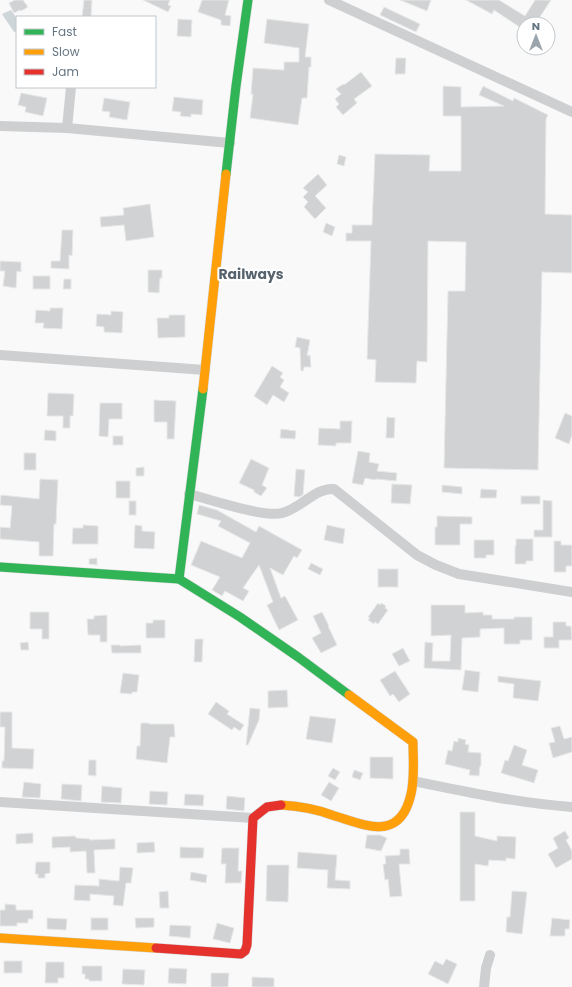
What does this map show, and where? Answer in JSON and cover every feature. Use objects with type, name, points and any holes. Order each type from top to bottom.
[{"type":"street","points":[[179,579],[248,0]]},
{"type":"street","points":[[329,0],[572,112]]},
{"type":"street","points":[[67,128],[70,88]]},
{"type":"street","points":[[0,126],[67,128],[230,143]]},
{"type":"street","points":[[0,355],[205,370]]},
{"type":"street","points":[[189,494],[265,514],[281,514],[294,509],[322,490],[329,488],[334,489],[418,555],[436,565],[459,574],[572,592]]},
{"type":"street","points":[[0,568],[179,579],[240,617],[298,657],[413,742],[413,781],[405,811],[399,819],[384,826],[368,826],[337,816],[299,807],[272,805],[263,808],[253,818],[247,945],[245,951],[241,954],[0,938]]},
{"type":"street","points":[[413,781],[533,804],[572,807]]},
{"type":"street","points":[[0,802],[253,818]]},
{"type":"street","points":[[484,987],[486,968],[490,955]]},
{"type":"shaded area","points":[[11,10],[16,18],[16,31],[14,32],[2,14]]},
{"type":"building","points":[[15,0],[23,0],[28,7],[14,13],[9,3]]},
{"type":"building","points":[[84,0],[92,0],[91,16],[82,16]]},
{"type":"building","points":[[143,0],[170,0],[168,5],[171,6],[168,12]]},
{"type":"building","points":[[202,0],[229,0],[225,15],[231,16],[230,26],[221,25],[221,20],[198,12]]},
{"type":"building","points":[[400,0],[431,0],[427,11]]},
{"type":"building","points":[[466,0],[499,0],[525,16],[516,16],[516,25],[494,10],[492,14]]},
{"type":"building","points":[[535,0],[551,0],[541,16],[525,16]]},
{"type":"building","points":[[384,7],[420,24],[416,32],[380,15]]},
{"type":"building","points":[[178,19],[192,20],[191,37],[177,36]]},
{"type":"building","points":[[267,19],[309,24],[305,57],[311,57],[311,67],[309,67],[307,98],[302,98],[298,125],[250,118],[253,94],[251,94],[253,68],[284,70],[284,62],[299,62],[299,48],[264,43]]},
{"type":"building","points":[[396,58],[406,58],[405,74],[395,74]]},
{"type":"building","points":[[361,72],[372,86],[354,99],[357,103],[343,115],[336,107],[339,104],[335,99],[341,94],[336,89]]},
{"type":"building","points":[[443,86],[461,87],[461,107],[504,106],[479,95],[483,86],[513,101],[514,98],[548,115],[546,119],[545,214],[572,215],[572,273],[542,272],[538,470],[444,468],[448,291],[465,291],[466,242],[428,241],[427,362],[417,361],[416,383],[375,382],[376,360],[367,359],[371,241],[346,241],[346,233],[352,233],[352,225],[372,225],[375,154],[430,155],[429,171],[461,171],[461,116],[443,116]]},
{"type":"building","points":[[21,93],[47,98],[43,116],[25,112],[26,107],[18,105]]},
{"type":"building","points":[[174,97],[203,100],[202,115],[191,114],[191,117],[180,116],[181,112],[172,111]]},
{"type":"building","points":[[104,98],[130,102],[127,120],[109,117],[110,112],[102,111]]},
{"type":"building","points":[[339,155],[346,157],[344,166],[337,164]]},
{"type":"building","points":[[318,174],[327,185],[315,196],[326,208],[315,219],[304,207],[308,202],[303,197],[308,192],[303,188]]},
{"type":"building","points":[[150,204],[154,237],[126,241],[124,225],[101,227],[100,217],[124,215],[123,208]]},
{"type":"building","points":[[326,223],[335,227],[332,236],[323,232]]},
{"type":"building","points":[[62,230],[73,230],[72,256],[69,255],[69,269],[51,268],[51,261],[60,261]]},
{"type":"building","points":[[0,261],[21,262],[21,272],[17,271],[16,288],[3,286],[5,271],[0,271]]},
{"type":"building","points":[[148,270],[162,270],[159,293],[148,292]]},
{"type":"building","points":[[33,276],[50,276],[50,289],[33,289]]},
{"type":"building","points":[[64,279],[71,279],[71,289],[63,289]]},
{"type":"building","points":[[50,308],[63,308],[62,329],[43,328],[44,323],[35,323],[36,310],[50,311]]},
{"type":"building","points":[[111,311],[123,312],[122,333],[104,332],[104,327],[96,326],[97,314],[111,315]]},
{"type":"building","points":[[169,315],[185,315],[185,337],[158,338],[157,318],[169,318]]},
{"type":"building","points":[[297,337],[310,340],[307,356],[310,355],[311,367],[304,367],[303,371],[301,371],[300,348],[295,347]]},
{"type":"building","points":[[272,366],[283,373],[280,377],[284,380],[280,387],[289,393],[284,402],[273,395],[267,405],[254,396]]},
{"type":"building","points":[[48,393],[74,394],[73,416],[70,416],[70,428],[63,428],[63,416],[47,416]]},
{"type":"building","points":[[154,400],[176,401],[174,439],[167,439],[167,422],[154,422]]},
{"type":"building","points":[[100,403],[122,403],[122,419],[109,419],[108,437],[99,436]]},
{"type":"building","points":[[565,413],[572,416],[572,435],[569,444],[555,438]]},
{"type":"building","points":[[387,417],[395,418],[394,438],[386,438]]},
{"type":"building","points":[[340,421],[352,421],[351,443],[336,443],[336,446],[318,445],[319,428],[340,429]]},
{"type":"building","points":[[281,429],[296,431],[295,439],[280,438]]},
{"type":"building","points":[[45,430],[56,431],[56,441],[44,440]]},
{"type":"building","points":[[113,436],[123,436],[123,445],[113,445]]},
{"type":"building","points":[[358,451],[370,453],[369,462],[379,464],[377,471],[397,473],[396,481],[365,478],[363,485],[352,483]]},
{"type":"building","points":[[24,453],[36,453],[36,470],[24,470]]},
{"type":"building","points":[[251,459],[269,468],[262,485],[267,488],[261,496],[254,492],[254,490],[239,483]]},
{"type":"building","points":[[144,467],[144,476],[136,476],[136,468]]},
{"type":"building","points":[[296,469],[305,470],[303,495],[299,497],[294,496]]},
{"type":"building","points":[[40,479],[58,480],[53,556],[39,556],[39,542],[0,539],[0,527],[10,528],[12,506],[0,505],[1,495],[39,499]]},
{"type":"building","points":[[116,481],[130,481],[130,498],[116,498]]},
{"type":"building","points":[[392,484],[412,485],[410,504],[391,503]]},
{"type":"building","points":[[442,485],[462,487],[462,494],[442,492]]},
{"type":"building","points":[[481,489],[497,490],[496,498],[480,498]]},
{"type":"building","points":[[521,496],[540,496],[540,504],[521,504]]},
{"type":"building","points":[[543,500],[552,501],[552,537],[534,537],[534,530],[543,530]]},
{"type":"building","points":[[129,501],[136,501],[136,515],[129,515]]},
{"type":"building","points":[[199,505],[217,510],[256,532],[259,526],[302,550],[297,558],[294,556],[283,575],[270,568],[281,598],[285,596],[298,620],[279,630],[267,605],[273,602],[259,565],[243,588],[249,591],[243,601],[225,591],[222,596],[212,590],[220,577],[191,565],[201,541],[242,558],[250,543],[218,526],[221,521],[197,514]]},
{"type":"building","points":[[437,516],[472,517],[472,524],[460,524],[460,545],[435,545],[435,527],[437,527]]},
{"type":"building","points":[[83,525],[98,526],[98,544],[72,544],[73,528],[83,528]]},
{"type":"building","points":[[135,525],[142,526],[142,531],[155,532],[154,549],[134,548]]},
{"type":"building","points":[[327,525],[345,529],[343,544],[324,540]]},
{"type":"building","points":[[516,539],[533,539],[533,561],[526,561],[526,564],[515,564]]},
{"type":"building","points":[[474,540],[494,540],[494,555],[486,555],[486,558],[474,558]]},
{"type":"building","points":[[554,541],[561,541],[561,545],[572,545],[572,566],[566,566],[566,572],[554,572]]},
{"type":"building","points":[[97,558],[97,565],[89,564],[89,559]]},
{"type":"building","points":[[311,563],[323,569],[320,575],[308,569]]},
{"type":"building","points":[[378,569],[398,569],[398,587],[378,587]]},
{"type":"building","points":[[378,603],[386,606],[385,608],[388,610],[378,624],[375,622],[374,624],[368,620],[370,618],[368,617]]},
{"type":"building","points":[[431,605],[465,605],[465,613],[483,612],[483,615],[492,615],[492,619],[532,617],[532,640],[520,640],[520,644],[504,644],[504,628],[480,629],[480,637],[462,638],[461,670],[424,668],[425,642],[433,643],[432,661],[450,661],[451,635],[431,636]]},
{"type":"building","points":[[30,612],[49,612],[49,639],[42,639],[42,629],[30,629]]},
{"type":"building","points":[[322,612],[337,645],[321,653],[312,638],[321,633],[313,616]]},
{"type":"building","points":[[107,615],[107,642],[100,642],[100,635],[88,635],[87,619],[94,619],[94,616]]},
{"type":"building","points":[[153,620],[165,620],[165,638],[146,638],[146,623],[153,623]]},
{"type":"building","points":[[553,622],[566,622],[566,626],[571,626],[572,640],[559,640],[559,648],[544,648],[544,637],[553,637]]},
{"type":"building","points":[[195,639],[203,639],[202,662],[194,662]]},
{"type":"building","points":[[28,642],[29,650],[21,650],[20,643]]},
{"type":"building","points":[[111,645],[141,645],[141,653],[112,653]]},
{"type":"building","points":[[403,648],[410,661],[399,666],[392,654]]},
{"type":"building","points":[[465,670],[480,672],[478,692],[462,690]]},
{"type":"building","points":[[395,671],[410,694],[399,702],[393,694],[390,696],[380,680]]},
{"type":"building","points":[[123,673],[139,675],[137,692],[132,692],[132,694],[120,693]]},
{"type":"building","points":[[498,676],[541,681],[538,701],[513,698],[514,684],[498,682]]},
{"type":"building","points":[[287,690],[288,707],[268,708],[268,691]]},
{"type":"building","points":[[216,702],[229,711],[227,714],[244,725],[240,731],[234,727],[232,730],[208,714]]},
{"type":"building","points":[[250,708],[260,709],[259,720],[248,745],[246,745]]},
{"type":"building","points":[[0,712],[12,712],[12,748],[34,749],[33,769],[2,768],[2,761],[4,761],[5,727],[0,727]]},
{"type":"building","points":[[310,716],[336,719],[332,743],[306,739]]},
{"type":"building","points":[[141,723],[174,724],[175,737],[170,737],[167,763],[136,759],[137,746],[140,746]]},
{"type":"building","points":[[560,726],[564,739],[572,737],[572,752],[553,758],[549,743],[555,742],[551,728]]},
{"type":"building","points":[[458,738],[466,740],[465,744],[469,745],[468,752],[481,753],[479,776],[469,775],[470,770],[445,764],[448,750],[452,751],[454,741],[458,742]]},
{"type":"building","points":[[514,745],[527,750],[522,765],[538,770],[534,783],[501,773],[505,760],[508,761]]},
{"type":"building","points":[[370,757],[393,757],[393,779],[370,778]]},
{"type":"building","points":[[89,760],[96,760],[96,776],[88,775]]},
{"type":"building","points":[[333,768],[340,772],[335,780],[328,776]]},
{"type":"building","points":[[354,770],[363,773],[360,780],[352,777]]},
{"type":"building","points":[[24,782],[41,784],[40,798],[22,797]]},
{"type":"building","points":[[329,782],[339,788],[331,801],[321,795]]},
{"type":"building","points":[[62,784],[82,785],[81,801],[61,799]]},
{"type":"building","points":[[102,786],[122,788],[121,803],[101,802]]},
{"type":"building","points":[[150,791],[168,792],[167,805],[149,804]]},
{"type":"building","points":[[185,794],[204,795],[203,806],[184,805]]},
{"type":"building","points":[[227,796],[245,798],[244,811],[226,809]]},
{"type":"building","points":[[460,812],[475,812],[475,836],[497,841],[497,836],[516,837],[515,859],[506,858],[506,861],[489,860],[488,866],[475,864],[475,901],[460,901]]},
{"type":"building","points":[[565,831],[569,838],[566,840],[572,851],[572,859],[556,868],[548,854],[558,848],[553,838]]},
{"type":"building","points":[[33,833],[33,843],[16,844],[16,834]]},
{"type":"building","points":[[367,835],[380,835],[387,838],[381,851],[365,848]]},
{"type":"building","points":[[75,836],[76,838],[90,840],[115,839],[115,849],[94,850],[95,873],[87,873],[86,851],[70,852],[70,847],[52,848],[52,837]]},
{"type":"building","points":[[154,842],[155,852],[137,853],[137,843]]},
{"type":"building","points":[[180,847],[204,848],[203,858],[180,858]]},
{"type":"building","points":[[222,848],[239,848],[238,871],[242,871],[241,883],[225,883],[226,864],[221,864]]},
{"type":"building","points":[[400,849],[409,849],[410,864],[399,864],[402,896],[390,897],[388,879],[385,880],[383,864],[386,864],[385,856],[400,855]]},
{"type":"building","points":[[298,852],[337,855],[335,880],[350,881],[350,889],[327,888],[328,870],[297,868]]},
{"type":"building","points":[[36,862],[50,862],[50,873],[45,874],[45,878],[38,878],[38,874],[35,874]]},
{"type":"building","points":[[267,865],[289,865],[288,902],[266,901]]},
{"type":"building","points":[[120,867],[133,868],[131,883],[126,883],[123,906],[113,905],[114,896],[90,894],[90,901],[74,900],[75,885],[99,886],[99,879],[119,881]]},
{"type":"building","points":[[191,872],[207,875],[206,883],[190,880]]},
{"type":"building","points":[[168,891],[169,908],[160,908],[159,892]]},
{"type":"building","points":[[512,891],[527,892],[522,934],[506,932],[507,917],[510,917]]},
{"type":"building","points":[[5,904],[16,905],[16,910],[33,910],[33,919],[28,919],[28,923],[17,923],[17,926],[0,926],[0,910],[5,910]]},
{"type":"building","points":[[47,918],[67,919],[66,930],[47,929]]},
{"type":"building","points":[[91,918],[108,918],[108,930],[91,930]]},
{"type":"building","points":[[135,918],[154,918],[154,927],[136,928]]},
{"type":"building","points":[[552,918],[570,920],[569,929],[565,929],[565,936],[550,936]]},
{"type":"building","points":[[217,923],[234,928],[230,943],[213,939]]},
{"type":"building","points":[[170,925],[191,926],[190,938],[169,936]]},
{"type":"building","points":[[446,959],[457,964],[448,984],[428,974],[435,961],[443,965]]},
{"type":"building","points":[[4,961],[22,961],[22,973],[4,973]]},
{"type":"building","points":[[46,962],[64,962],[64,978],[58,978],[58,983],[45,983]]},
{"type":"building","points":[[82,966],[102,966],[102,981],[89,981],[89,979],[85,979],[85,974],[82,974]]},
{"type":"building","points":[[169,968],[187,969],[186,984],[168,983]]},
{"type":"building","points":[[123,969],[145,970],[144,985],[122,984]]},
{"type":"building","points":[[211,973],[229,973],[228,987],[211,987]]},
{"type":"building","points":[[252,977],[274,978],[274,987],[252,987]]},
{"type":"traffic: fast","points":[[226,174],[248,0]]},
{"type":"traffic: fast","points":[[179,579],[203,389]]},
{"type":"traffic: fast","points":[[0,567],[179,579],[240,617],[298,657],[349,695]]},
{"type":"traffic: slow","points":[[203,389],[226,174]]},
{"type":"traffic: slow","points":[[281,805],[313,809],[357,823],[380,827],[390,825],[399,819],[406,809],[411,794],[413,781],[413,742],[349,695]]},
{"type":"traffic: slow","points":[[0,938],[156,948]]},
{"type":"traffic: jam","points":[[156,948],[241,954],[245,951],[247,945],[253,818],[267,807],[281,805]]},
{"type":"district","name":"Railways","points":[[251,274]]}]
